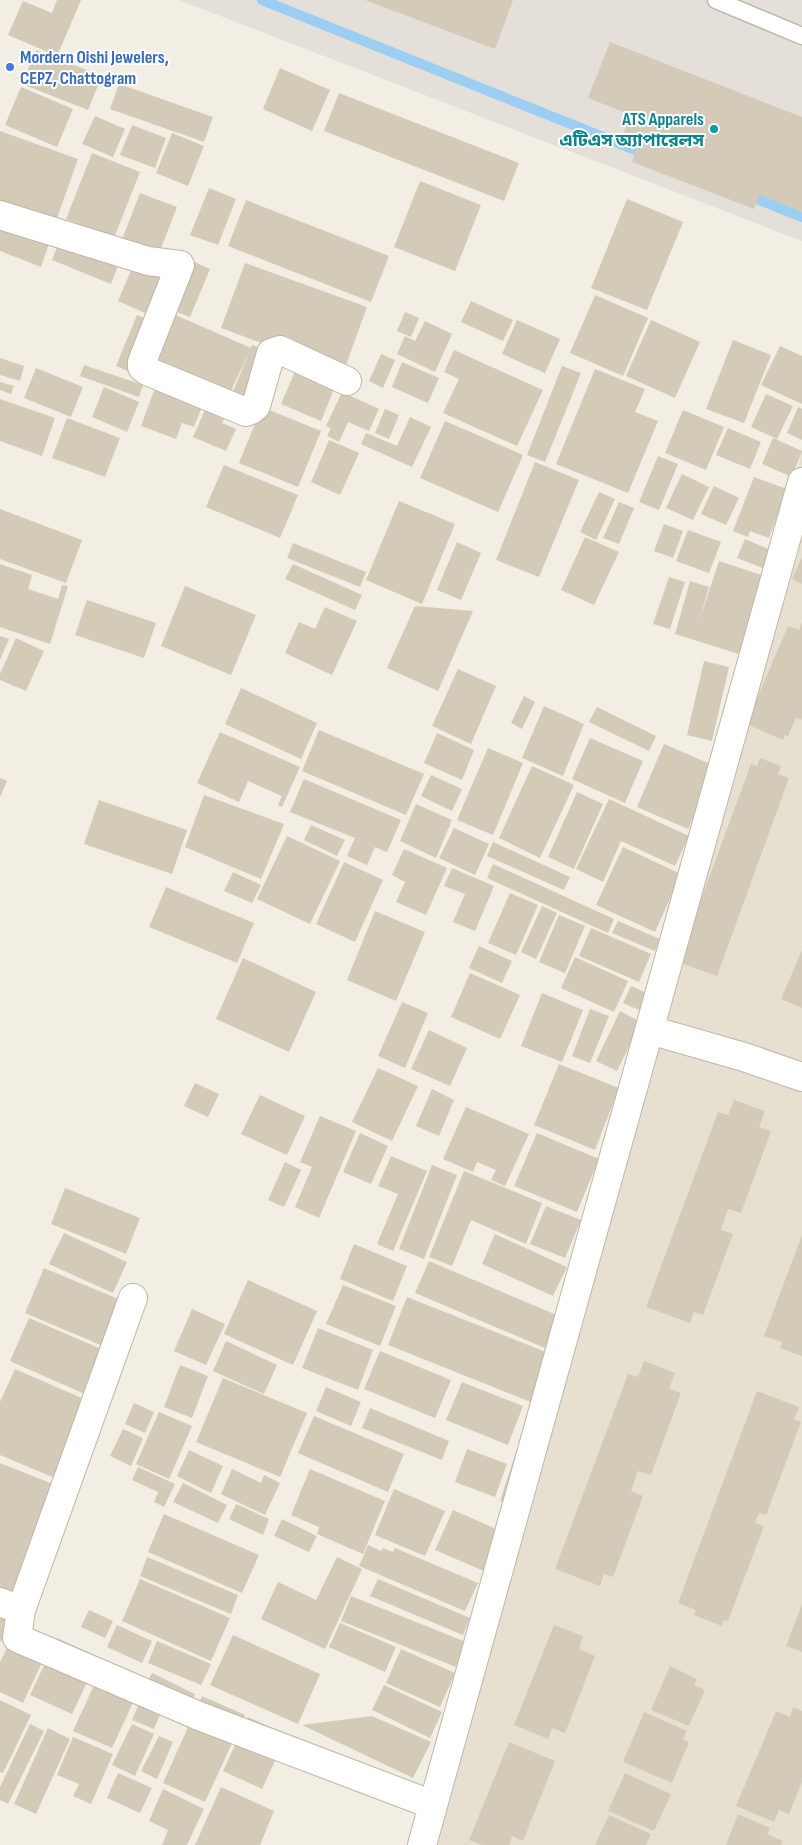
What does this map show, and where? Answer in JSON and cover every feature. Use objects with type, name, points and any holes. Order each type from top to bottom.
[{"type":"street","points":[[0,215],[148,261],[180,265],[142,362],[142,367],[146,371],[246,412],[256,406],[271,353],[275,350],[280,350],[346,381]]},
{"type":"street","points":[[422,1845],[802,482]]},
{"type":"street","points":[[650,1030],[744,1057],[802,1077]]},
{"type":"street","points":[[132,1298],[11,1606],[17,1638],[199,1716],[433,1805]]},
{"type":"lane","points":[[716,0],[802,36]]},
{"type":"shaded area","points":[[179,0],[802,0],[802,241]]},
{"type":"shaded area","points":[[802,451],[802,1845],[425,1845],[661,1021]]},
{"type":"building","points":[[57,0],[81,0],[57,56],[8,35],[23,1],[52,13]]},
{"type":"building","points":[[365,0],[513,0],[495,49]]},
{"type":"building","name":"ATS Apparels এটিএস অ্যাপারেলস","points":[[610,42],[802,117],[802,212],[760,195],[754,209],[632,162],[637,147],[620,141],[631,115],[588,98]]},
{"type":"building","points":[[36,50],[102,76],[88,110],[22,84]]},
{"type":"building","points":[[280,68],[330,90],[312,131],[263,109]]},
{"type":"building","points":[[119,84],[213,117],[204,142],[110,109]]},
{"type":"building","points":[[21,87],[73,109],[57,147],[5,125]]},
{"type":"building","points":[[339,93],[519,163],[504,201],[324,131]]},
{"type":"building","points":[[95,116],[125,129],[113,157],[82,144]]},
{"type":"building","points":[[132,125],[166,138],[155,168],[120,155]]},
{"type":"building","points":[[0,131],[78,159],[55,224],[0,205]]},
{"type":"building","points":[[172,133],[204,146],[188,186],[156,173]]},
{"type":"building","points":[[92,153],[140,172],[114,238],[66,219]]},
{"type":"building","points":[[420,181],[481,205],[455,271],[394,247]]},
{"type":"building","points":[[209,188],[236,199],[218,245],[190,235]]},
{"type":"building","points":[[140,193],[177,207],[158,256],[121,242]]},
{"type":"building","points":[[627,199],[683,222],[647,310],[591,288]]},
{"type":"building","points":[[246,200],[389,256],[371,302],[228,246]]},
{"type":"building","points":[[0,222],[50,241],[41,267],[0,251]]},
{"type":"building","points":[[61,237],[120,261],[111,284],[52,260]]},
{"type":"building","points":[[190,260],[210,269],[190,317],[169,309]]},
{"type":"building","points":[[135,261],[171,277],[154,317],[118,301]]},
{"type":"building","points":[[245,263],[367,307],[343,373],[221,328]]},
{"type":"building","points":[[595,295],[648,318],[623,376],[570,353]]},
{"type":"building","points":[[471,301],[513,320],[503,341],[461,322]]},
{"type":"building","points":[[405,312],[419,318],[411,337],[397,331]]},
{"type":"building","points":[[171,313],[251,348],[228,397],[150,363]]},
{"type":"building","points":[[137,315],[156,323],[135,374],[116,366]]},
{"type":"building","points":[[517,320],[560,339],[545,373],[502,354]]},
{"type":"building","points":[[651,320],[700,342],[675,398],[626,376]]},
{"type":"building","points":[[425,321],[452,334],[435,372],[397,354],[405,336],[415,341]]},
{"type":"building","points":[[733,340],[771,355],[744,423],[706,409]]},
{"type":"building","points":[[252,345],[270,352],[250,402],[232,394]]},
{"type":"building","points":[[780,346],[802,356],[802,404],[761,385]]},
{"type":"building","points":[[454,350],[543,390],[517,446],[443,413],[459,379],[444,372]]},
{"type":"building","points":[[381,354],[395,360],[383,388],[369,381]]},
{"type":"building","points":[[0,358],[24,366],[20,381],[0,375]]},
{"type":"building","points":[[402,362],[439,378],[428,403],[392,387]]},
{"type":"building","points":[[84,365],[143,385],[139,397],[80,376]]},
{"type":"building","points":[[298,365],[337,382],[321,421],[281,404]]},
{"type":"building","points":[[562,366],[581,373],[545,462],[527,455]]},
{"type":"building","points":[[36,368],[83,387],[71,417],[24,398]]},
{"type":"building","points":[[595,369],[645,389],[635,412],[658,421],[628,493],[556,464]]},
{"type":"building","points":[[158,380],[205,399],[194,427],[182,423],[176,439],[141,426]]},
{"type":"building","points":[[0,382],[14,386],[11,394],[0,390]]},
{"type":"building","points":[[104,387],[139,402],[127,432],[92,417]]},
{"type":"building","points":[[342,392],[379,409],[369,431],[348,422],[339,442],[327,436],[331,428],[326,426]]},
{"type":"building","points":[[766,394],[793,406],[777,439],[751,427]]},
{"type":"building","points":[[0,399],[55,418],[42,456],[0,441]]},
{"type":"building","points":[[207,405],[227,414],[222,423],[236,429],[226,451],[193,437]]},
{"type":"building","points":[[262,407],[321,431],[298,487],[239,463]]},
{"type":"building","points":[[798,407],[802,409],[802,440],[787,433]]},
{"type":"building","points":[[385,409],[399,415],[389,439],[375,433]]},
{"type":"building","points":[[683,410],[724,427],[706,470],[665,453]]},
{"type":"building","points":[[410,417],[431,427],[412,467],[361,444],[366,433],[397,446]]},
{"type":"building","points":[[67,418],[120,438],[105,477],[52,458]]},
{"type":"building","points":[[445,421],[523,455],[498,512],[420,478]]},
{"type":"building","points":[[728,428],[761,442],[750,469],[716,455]]},
{"type":"building","points":[[773,438],[802,451],[792,477],[762,464]]},
{"type":"building","points":[[329,440],[359,453],[340,495],[311,482]]},
{"type":"building","points":[[658,456],[678,464],[659,510],[639,502]]},
{"type":"building","points":[[535,462],[579,480],[539,577],[496,560]]},
{"type":"building","points":[[224,465],[298,495],[280,538],[206,507]]},
{"type":"building","points":[[682,474],[709,487],[693,520],[666,508]]},
{"type":"building","points":[[754,477],[787,489],[769,538],[750,531],[748,537],[733,531]]},
{"type":"building","points":[[714,486],[739,498],[726,525],[701,514]]},
{"type":"building","points":[[599,492],[615,499],[596,540],[580,532]]},
{"type":"building","points":[[399,501],[455,524],[422,604],[366,580]]},
{"type":"building","points":[[619,502],[634,508],[619,544],[603,538]]},
{"type":"building","points":[[0,509],[82,540],[66,583],[0,559]]},
{"type":"building","points":[[664,524],[683,531],[673,558],[654,551]]},
{"type":"building","points":[[688,530],[721,542],[709,573],[676,561]]},
{"type":"building","points":[[585,537],[619,552],[594,605],[561,590]]},
{"type":"building","points":[[745,539],[773,551],[765,569],[737,558]]},
{"type":"building","points":[[457,542],[481,553],[461,600],[437,590]]},
{"type":"building","points":[[293,543],[366,572],[360,587],[287,558]]},
{"type":"building","points":[[802,557],[802,584],[792,579]]},
{"type":"building","points":[[719,561],[765,576],[739,654],[675,634],[690,581],[709,587],[699,622]]},
{"type":"building","points":[[0,564],[32,575],[28,589],[58,599],[62,585],[68,586],[50,644],[0,627]]},
{"type":"building","points":[[293,564],[362,595],[355,610],[285,579]]},
{"type":"building","points":[[669,577],[685,582],[670,629],[653,624]]},
{"type":"building","points":[[185,586],[256,615],[231,675],[161,646]]},
{"type":"building","points":[[87,600],[156,623],[144,658],[75,635]]},
{"type":"building","points":[[415,606],[473,611],[438,691],[387,668]]},
{"type":"building","points":[[325,607],[357,621],[332,675],[285,653],[299,622],[315,629]]},
{"type":"building","points":[[802,622],[802,717],[801,720],[796,718],[788,736],[785,735],[783,740],[746,724],[788,626],[799,630]]},
{"type":"building","points":[[0,636],[9,639],[0,660]]},
{"type":"building","points":[[16,638],[44,651],[26,691],[0,680],[0,674]]},
{"type":"building","points":[[704,661],[729,667],[712,741],[687,735]]},
{"type":"building","points":[[458,669],[496,686],[471,744],[432,726]]},
{"type":"building","points":[[241,688],[317,723],[301,759],[225,724]]},
{"type":"building","points":[[524,696],[535,702],[522,729],[511,723]]},
{"type":"building","points":[[544,706],[584,724],[563,776],[522,758]]},
{"type":"building","points":[[597,707],[656,736],[649,751],[589,722]]},
{"type":"building","points":[[319,730],[424,774],[406,815],[302,771]]},
{"type":"building","points":[[220,732],[300,767],[282,807],[278,805],[282,796],[248,781],[239,802],[197,783]]},
{"type":"building","points":[[437,733],[474,750],[462,780],[424,763]]},
{"type":"building","points":[[590,738],[643,761],[625,803],[572,779]]},
{"type":"building","points":[[664,744],[715,766],[688,829],[637,807]]},
{"type":"building","points":[[488,748],[523,763],[493,835],[457,820]]},
{"type":"building","points":[[760,758],[781,766],[778,774],[789,778],[717,976],[678,962],[751,764],[757,766]]},
{"type":"building","points":[[532,766],[574,785],[540,858],[499,838]]},
{"type":"building","points":[[431,775],[462,789],[452,811],[421,796]]},
{"type":"building","points":[[0,778],[7,781],[0,797]]},
{"type":"building","points":[[304,779],[401,820],[387,852],[375,847],[367,865],[347,856],[355,838],[290,812]]},
{"type":"building","points":[[577,792],[603,804],[574,869],[548,857]]},
{"type":"building","points":[[204,795],[284,824],[261,879],[185,847]]},
{"type":"building","points":[[609,799],[689,836],[675,866],[621,841],[603,882],[576,869]]},
{"type":"building","points":[[99,800],[187,830],[172,874],[84,844]]},
{"type":"building","points":[[416,804],[452,820],[436,858],[400,841]]},
{"type":"building","points":[[311,825],[345,840],[337,856],[304,840]]},
{"type":"building","points":[[454,828],[489,844],[475,875],[439,858]]},
{"type":"building","points":[[287,836],[340,861],[310,924],[257,899]]},
{"type":"building","points":[[493,842],[570,877],[564,890],[487,856]]},
{"type":"building","points":[[623,847],[681,874],[655,932],[596,905]]},
{"type":"building","points":[[404,849],[447,868],[426,915],[396,902],[405,882],[392,875]]},
{"type":"building","points":[[344,862],[383,880],[355,942],[316,924]]},
{"type":"building","points":[[493,864],[614,919],[608,933],[487,878]]},
{"type":"building","points":[[452,868],[494,886],[475,931],[453,922],[465,894],[444,886]]},
{"type":"building","points":[[233,872],[261,885],[252,903],[224,891]]},
{"type":"building","points":[[166,887],[254,923],[237,963],[149,927]]},
{"type":"building","points":[[510,893],[538,905],[516,955],[488,943]]},
{"type":"building","points":[[542,906],[557,913],[536,959],[521,952]]},
{"type":"building","points":[[375,911],[425,932],[396,1001],[347,980]]},
{"type":"building","points":[[559,915],[585,926],[565,973],[539,962]]},
{"type":"building","points":[[618,921],[660,939],[655,951],[612,933]]},
{"type":"building","points":[[591,928],[651,954],[639,982],[579,956]]},
{"type":"building","points":[[479,946],[512,961],[502,983],[469,968]]},
{"type":"building","points":[[802,950],[802,1008],[781,999]]},
{"type":"building","points":[[575,957],[628,981],[614,1012],[561,988]]},
{"type":"building","points":[[243,958],[316,992],[289,1052],[216,1019]]},
{"type":"building","points":[[470,973],[520,995],[500,1039],[451,1017]]},
{"type":"building","points":[[631,986],[649,994],[641,1011],[623,1003]]},
{"type":"building","points":[[542,993],[583,1010],[562,1062],[521,1046]]},
{"type":"building","points":[[402,1002],[428,1013],[405,1068],[378,1056]]},
{"type":"building","points":[[590,1009],[609,1016],[590,1063],[572,1056]]},
{"type":"building","points":[[620,1011],[641,1022],[617,1071],[596,1061]]},
{"type":"building","points":[[429,1030],[467,1048],[450,1086],[411,1069]]},
{"type":"building","points":[[559,1064],[619,1088],[595,1150],[534,1125]]},
{"type":"building","points":[[378,1068],[418,1086],[392,1141],[352,1122]]},
{"type":"building","points":[[195,1083],[219,1094],[208,1117],[184,1106]]},
{"type":"building","points":[[432,1089],[454,1100],[439,1136],[416,1126]]},
{"type":"building","points":[[260,1095],[305,1116],[287,1155],[241,1134]]},
{"type":"building","points":[[734,1100],[765,1111],[759,1127],[771,1131],[741,1213],[728,1209],[721,1230],[733,1234],[703,1315],[694,1312],[690,1323],[646,1307],[718,1112],[728,1115]]},
{"type":"building","points":[[466,1107],[529,1134],[505,1186],[491,1180],[496,1170],[477,1162],[473,1172],[443,1159]]},
{"type":"building","points":[[320,1116],[356,1131],[319,1218],[295,1207],[312,1167],[300,1162]]},
{"type":"building","points":[[360,1133],[388,1146],[371,1184],[343,1172]]},
{"type":"building","points":[[537,1133],[599,1159],[577,1212],[514,1186]]},
{"type":"building","points":[[391,1156],[427,1171],[393,1251],[377,1244],[398,1194],[378,1186]]},
{"type":"building","points":[[285,1162],[301,1170],[284,1207],[268,1200]]},
{"type":"building","points":[[432,1165],[457,1175],[424,1259],[399,1249]]},
{"type":"building","points":[[464,1171],[542,1203],[526,1244],[471,1220],[452,1266],[429,1257]]},
{"type":"building","points":[[65,1188],[140,1218],[126,1254],[51,1224]]},
{"type":"building","points":[[546,1206],[581,1220],[565,1258],[530,1244]]},
{"type":"building","points":[[64,1233],[127,1262],[113,1293],[49,1264]]},
{"type":"building","points":[[495,1234],[567,1267],[553,1296],[482,1264]]},
{"type":"building","points":[[802,1235],[802,1356],[780,1348],[782,1342],[764,1336]]},
{"type":"building","points":[[354,1244],[407,1266],[393,1301],[340,1279]]},
{"type":"building","points":[[429,1261],[559,1316],[545,1348],[415,1293]]},
{"type":"building","points":[[44,1268],[123,1301],[103,1346],[25,1313]]},
{"type":"building","points":[[248,1280],[317,1311],[293,1365],[224,1334]]},
{"type":"building","points":[[343,1285],[396,1306],[380,1346],[326,1324]]},
{"type":"building","points":[[407,1297],[551,1354],[533,1403],[388,1345]]},
{"type":"building","points":[[192,1309],[225,1324],[206,1365],[174,1351]]},
{"type":"building","points":[[29,1318],[106,1351],[87,1395],[10,1361]]},
{"type":"building","points":[[318,1328],[373,1350],[358,1390],[302,1368]]},
{"type":"building","points":[[226,1341],[277,1365],[264,1394],[213,1371]]},
{"type":"building","points":[[380,1351],[451,1380],[435,1418],[364,1389]]},
{"type":"building","points":[[644,1361],[675,1373],[669,1389],[681,1393],[651,1475],[638,1471],[631,1491],[643,1496],[613,1577],[604,1574],[600,1586],[555,1569],[628,1374],[638,1377]]},
{"type":"building","points":[[180,1365],[208,1376],[192,1418],[164,1407]]},
{"type":"building","points":[[15,1369],[91,1402],[57,1479],[0,1455],[0,1402]]},
{"type":"building","points":[[223,1378],[307,1413],[280,1477],[196,1442]]},
{"type":"building","points":[[462,1382],[523,1406],[508,1445],[446,1420]]},
{"type":"building","points":[[326,1387],[361,1402],[351,1426],[316,1411]]},
{"type":"building","points":[[757,1391],[799,1407],[794,1419],[801,1422],[766,1515],[759,1513],[755,1523],[764,1526],[728,1621],[724,1620],[722,1626],[694,1615],[696,1610],[678,1603]]},
{"type":"building","points":[[134,1403],[154,1412],[145,1433],[125,1424]]},
{"type":"building","points":[[370,1408],[449,1441],[442,1460],[362,1428]]},
{"type":"building","points":[[159,1412],[192,1426],[169,1479],[136,1464]]},
{"type":"building","points":[[314,1416],[404,1454],[388,1492],[298,1453]]},
{"type":"building","points":[[123,1429],[143,1438],[131,1466],[110,1456]]},
{"type":"building","points":[[467,1449],[507,1464],[495,1497],[455,1482]]},
{"type":"building","points":[[517,1449],[530,1453],[513,1505],[500,1501]]},
{"type":"building","points":[[189,1450],[223,1466],[211,1493],[177,1476]]},
{"type":"building","points":[[0,1463],[63,1488],[21,1595],[0,1587]]},
{"type":"building","points":[[138,1467],[175,1484],[164,1507],[154,1502],[158,1492],[132,1480]]},
{"type":"building","points":[[232,1469],[261,1483],[264,1475],[280,1483],[265,1515],[221,1494]]},
{"type":"building","points":[[310,1469],[385,1501],[363,1554],[317,1534],[319,1527],[291,1515]]},
{"type":"building","points":[[183,1483],[227,1505],[218,1523],[173,1502]]},
{"type":"building","points":[[394,1489],[445,1511],[425,1556],[375,1535]]},
{"type":"building","points":[[236,1504],[269,1519],[263,1535],[229,1519]]},
{"type":"building","points":[[453,1510],[503,1532],[486,1572],[435,1550]]},
{"type":"building","points":[[164,1514],[259,1555],[242,1593],[148,1552]]},
{"type":"building","points":[[282,1519],[317,1536],[309,1552],[274,1536]]},
{"type":"building","points":[[368,1545],[381,1551],[383,1548],[393,1552],[395,1548],[478,1583],[465,1611],[359,1566]]},
{"type":"building","points":[[147,1557],[238,1595],[231,1614],[140,1576]]},
{"type":"building","points":[[337,1557],[362,1569],[325,1649],[261,1619],[278,1582],[316,1600]]},
{"type":"building","points":[[140,1579],[230,1618],[211,1661],[122,1621]]},
{"type":"building","points":[[378,1579],[470,1618],[463,1635],[370,1596]]},
{"type":"building","points":[[351,1596],[466,1642],[456,1667],[341,1621]]},
{"type":"building","points":[[802,1604],[802,1652],[786,1646]]},
{"type":"building","points":[[0,1608],[13,1614],[0,1643]]},
{"type":"building","points":[[89,1610],[113,1621],[105,1638],[81,1627]]},
{"type":"building","points":[[340,1623],[396,1647],[385,1672],[329,1647]]},
{"type":"building","points":[[117,1625],[152,1641],[142,1663],[107,1647]]},
{"type":"building","points":[[554,1625],[583,1636],[579,1649],[595,1656],[565,1733],[552,1728],[548,1739],[514,1725]]},
{"type":"building","points":[[233,1635],[320,1674],[298,1724],[210,1685]]},
{"type":"building","points":[[12,1638],[46,1654],[23,1703],[0,1692],[0,1662]]},
{"type":"building","points":[[57,1638],[99,1657],[72,1714],[30,1695]]},
{"type":"building","points":[[157,1641],[211,1664],[201,1685],[148,1663]]},
{"type":"building","points":[[401,1649],[455,1673],[440,1707],[386,1683]]},
{"type":"building","points":[[105,1661],[144,1679],[112,1748],[73,1731]]},
{"type":"building","points":[[670,1666],[697,1679],[694,1685],[705,1690],[689,1726],[651,1710]]},
{"type":"building","points":[[152,1673],[195,1694],[185,1715],[142,1694]]},
{"type":"building","points":[[384,1685],[442,1712],[430,1738],[372,1710]]},
{"type":"building","points":[[202,1696],[245,1715],[205,1802],[163,1783]]},
{"type":"building","points":[[141,1699],[163,1708],[154,1729],[132,1720]]},
{"type":"building","points":[[0,1700],[31,1715],[3,1773],[0,1772]]},
{"type":"building","points":[[793,1707],[802,1711],[802,1782],[789,1814],[779,1810],[774,1822],[736,1806],[776,1711],[790,1717]]},
{"type":"building","points":[[644,1712],[687,1731],[683,1739],[689,1742],[672,1783],[623,1762]]},
{"type":"building","points":[[372,1716],[431,1742],[413,1778],[302,1725]]},
{"type":"building","points":[[248,1717],[287,1735],[262,1789],[223,1771]]},
{"type":"building","points":[[30,1724],[44,1731],[8,1804],[0,1800],[0,1787]]},
{"type":"building","points":[[132,1724],[154,1734],[135,1776],[112,1765]]},
{"type":"building","points":[[48,1728],[70,1739],[36,1814],[14,1804]]},
{"type":"building","points":[[159,1736],[173,1742],[157,1779],[141,1771]]},
{"type":"building","points":[[73,1737],[113,1754],[91,1804],[73,1796],[79,1784],[57,1775]]},
{"type":"building","points":[[509,1742],[555,1761],[523,1841],[512,1836],[509,1845],[482,1845],[469,1840]]},
{"type":"building","points":[[118,1773],[152,1788],[140,1813],[107,1798]]},
{"type":"building","points":[[625,1773],[671,1794],[654,1831],[608,1811]]},
{"type":"building","points":[[221,1787],[274,1811],[260,1845],[195,1845]]},
{"type":"building","points":[[163,1789],[204,1809],[187,1845],[162,1845],[168,1830],[149,1821]]},
{"type":"building","points":[[738,1814],[770,1828],[767,1834],[783,1841],[781,1845],[726,1845]]},
{"type":"building","points":[[609,1815],[651,1834],[646,1845],[595,1845]]},
{"type":"waterway","points":[[262,0],[648,155]]},
{"type":"waterway","points":[[747,195],[802,217]]},
{"type":"place","name":"Mordern Oishi Jewelers, CEPZ, Chattogram","points":[[10,67]]},
{"type":"place","name":"ATS Apparels এটিএস অ্যাপারেলস","points":[[714,129]]}]
